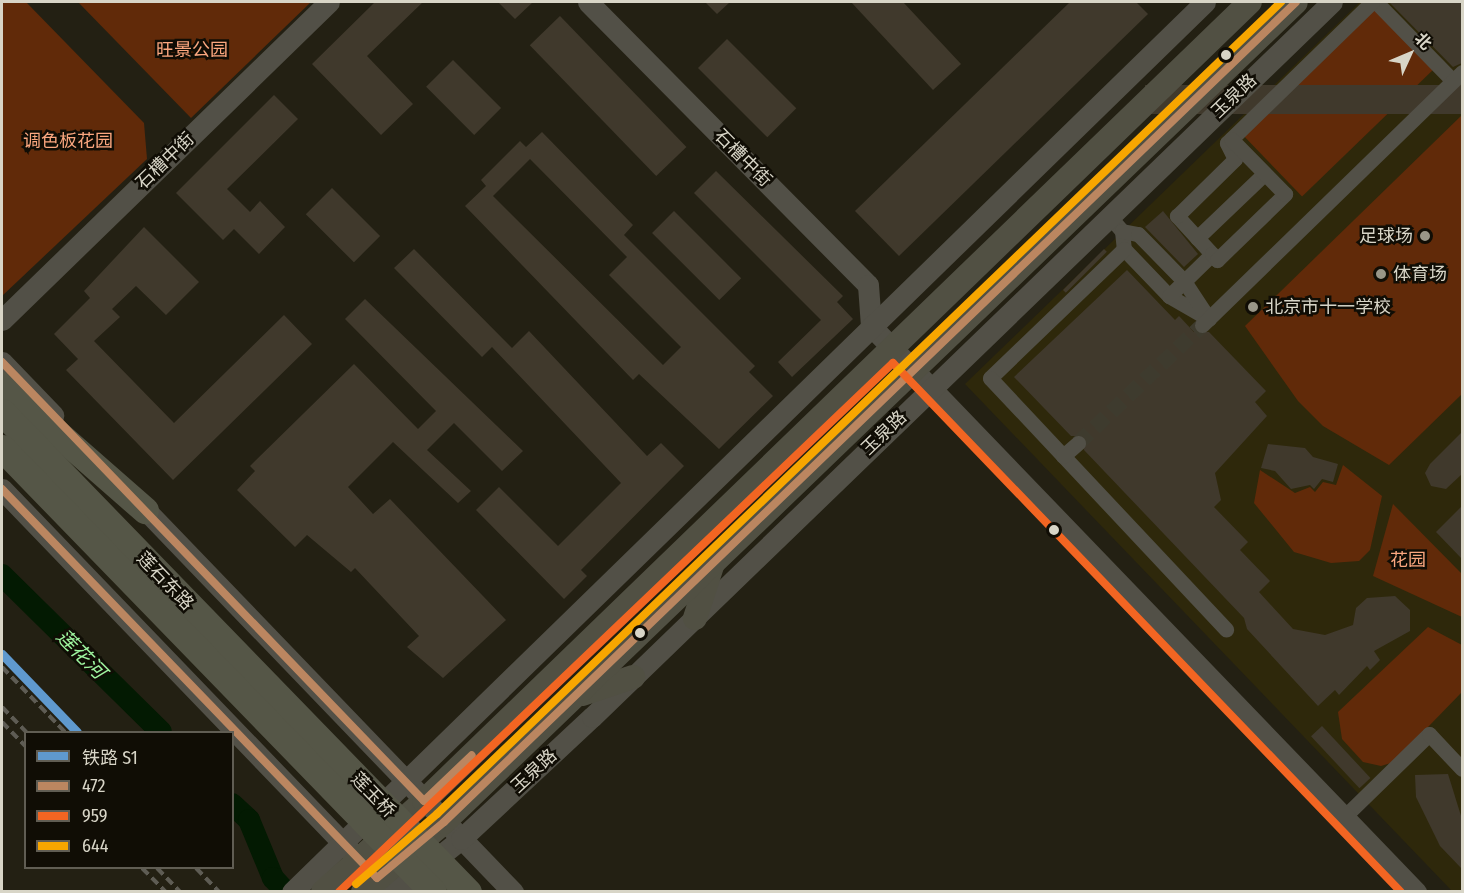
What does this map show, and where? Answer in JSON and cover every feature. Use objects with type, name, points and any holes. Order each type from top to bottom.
[{"type":"highway","points":[[2,385],[145,510]]},
{"type":"highway","name":"莲石东路","points":[[2,412],[321,758]]},
{"type":"highway","name":"莲石东路","points":[[2,448],[321,758]]},
{"type":"highway","name":"莲玉桥","points":[[321,758],[433,891]]},
{"type":"highway","name":"莲玉桥","points":[[321,758],[468,891]]},
{"type":"main road","points":[[323,881],[350,850],[424,801],[1250,2]]},
{"type":"main road","name":"玉泉路","points":[[381,888],[444,822],[912,369],[1296,2]]},
{"type":"main road","points":[[695,618],[714,561]]},
{"type":"main road","points":[[574,697],[633,677]]},
{"type":"street","name":"石槽中街","points":[[2,320],[329,2]]},
{"type":"street","name":"石槽中街","points":[[588,2],[868,285],[871,326]]},
{"type":"street","points":[[350,850],[405,781],[1205,2]]},
{"type":"street","points":[[1276,20],[1331,2]]},
{"type":"street","name":"玉泉路","points":[[381,888],[461,839],[695,618],[1030,292],[1115,224],[1163,165],[1331,2]]},
{"type":"street","points":[[1205,322],[1458,77],[1374,2],[1231,139],[1227,143],[1235,159],[1177,216],[1217,260],[1285,194],[1231,139]]},
{"type":"street","points":[[1163,165],[1186,107]]},
{"type":"street","points":[[1197,238],[1264,174]]},
{"type":"street","points":[[1115,224],[1138,234],[1184,281],[1205,322]]},
{"type":"street","points":[[1115,224],[1124,249],[1169,296],[1205,322]]},
{"type":"street","points":[[1124,249],[990,378],[1226,629]]},
{"type":"street","points":[[1169,296],[1212,254]]},
{"type":"street","points":[[977,307],[1030,292]]},
{"type":"street","points":[[871,326],[1416,891]]},
{"type":"street","name":"莲石东路","points":[[2,362],[513,891]]},
{"type":"street","points":[[1064,456],[1078,443]]},
{"type":"street","points":[[2,489],[350,850],[381,888]]},
{"type":"street","points":[[1344,817],[1429,735],[1462,770]]},
{"type":"street","points":[[292,891],[323,881]]},
{"type":"shaded area","name":"北京市十一学校","points":[[1360,2],[1462,2],[1462,891],[1452,891],[965,384]]},
{"type":"green space","name":"调色板花园","points":[[2,2],[26,2],[144,123],[147,159],[2,296]]},
{"type":"green space","name":"旺景公园","points":[[78,2],[311,2],[191,118]]},
{"type":"green space","points":[[1374,6],[1434,69],[1302,196],[1242,134]]},
{"type":"green space","name":"体育场","points":[[1462,115],[1462,394],[1389,465],[1323,426],[1298,401],[1245,326]]},
{"type":"green space","points":[[1343,465],[1382,496],[1370,550],[1359,561],[1331,563],[1294,552],[1254,503],[1260,470],[1295,493],[1310,487],[1315,492],[1323,482],[1336,485]]},
{"type":"green space","name":"花园","points":[[1393,504],[1462,574],[1462,617],[1373,576]]},
{"type":"green space","points":[[1428,627],[1462,645],[1462,692],[1394,762],[1381,766],[1363,762],[1342,739],[1338,712]]},
{"type":"building","points":[[375,2],[423,2],[367,56],[413,104],[381,135],[312,64]]},
{"type":"building","points":[[498,2],[533,2],[515,19]]},
{"type":"building","points":[[705,2],[730,2],[717,14]]},
{"type":"building","points":[[851,2],[903,2],[961,64],[933,90]]},
{"type":"building","points":[[1070,2],[1136,2],[1148,14],[899,256],[855,211]]},
{"type":"building","points":[[1389,2],[1462,2],[1462,63],[1453,67]]},
{"type":"building","points":[[560,16],[686,147],[656,176],[530,45]]},
{"type":"building","points":[[727,39],[796,108],[767,137],[698,68]]},
{"type":"building","points":[[453,60],[501,108],[474,135],[426,87]]},
{"type":"building","points":[[1145,85],[1462,85],[1462,114],[1145,114]]},
{"type":"building","points":[[274,95],[298,119],[227,189],[250,212],[260,201],[285,227],[259,254],[234,229],[223,240],[176,193]]},
{"type":"building","points":[[542,132],[633,225],[624,235],[755,366],[749,372],[773,396],[719,449],[639,374],[633,380],[465,206],[486,186],[481,180],[520,141],[526,147]],"holes":[[[530,159],[627,257],[609,275],[681,347],[663,365],[493,196]]]},
{"type":"building","points":[[716,171],[843,296],[837,302],[853,319],[792,377],[778,362],[821,320],[694,193]]},
{"type":"building","points":[[332,188],[380,236],[354,262],[306,214]]},
{"type":"building","points":[[674,211],[741,278],[719,300],[652,233]]},
{"type":"building","points":[[1163,211],[1198,254],[1184,267],[1145,227]]},
{"type":"building","points":[[144,227],[199,282],[166,315],[136,286],[112,309],[120,317],[94,341],[174,423],[284,315],[312,344],[173,480],[66,370],[78,359],[54,334],[90,298],[84,291]]},
{"type":"building","points":[[414,249],[512,348],[529,331],[647,456],[661,443],[684,466],[581,570],[587,576],[564,599],[476,510],[499,487],[558,546],[621,483],[492,347],[482,357],[394,268]]},
{"type":"building","points":[[1104,249],[1107,252],[1066,293],[1063,290]]},
{"type":"building","points":[[1127,270],[1175,320],[1179,316],[1194,332],[1209,332],[1266,391],[1255,402],[1267,416],[1215,473],[1221,500],[1214,507],[1248,542],[1240,550],[1270,581],[1259,592],[1293,629],[1325,635],[1353,625],[1356,608],[1367,598],[1395,596],[1410,610],[1410,631],[1374,651],[1380,660],[1370,670],[1367,666],[1339,695],[1335,690],[1318,706],[1247,629],[1244,618],[1084,450],[1085,436],[1071,436],[1014,377]]},
{"type":"building","points":[[365,299],[523,451],[502,471],[454,423],[427,450],[471,491],[458,503],[393,442],[348,487],[373,514],[390,499],[506,620],[443,678],[407,647],[419,636],[355,568],[351,572],[307,535],[295,547],[237,490],[255,471],[250,466],[354,364],[418,429],[436,411],[345,319]]},
{"type":"building","points":[[1462,432],[1462,474],[1446,489],[1431,486],[1425,473],[1430,464]]},
{"type":"building","points":[[1268,444],[1305,448],[1313,457],[1338,464],[1333,482],[1322,479],[1314,489],[1310,485],[1291,489],[1275,471],[1261,468]]},
{"type":"building","points":[[1462,506],[1462,559],[1436,532]]},
{"type":"building","points":[[1322,726],[1370,778],[1359,788],[1311,736]]},
{"type":"building","points":[[1448,774],[1462,819],[1462,869],[1440,846],[1416,797],[1415,775]]},
{"type":"waterway","name":"莲花河","points":[[2,575],[160,731]]},
{"type":"waterway","name":"莲花河","points":[[234,806],[249,820],[273,878],[286,892]]},
{"type":"tunnel","points":[[1078,443],[1202,325]]},
{"type":"railway","points":[[2,667],[64,731]]},
{"type":"railway","points":[[2,707],[25,731]]},
{"type":"railway","points":[[2,722],[24,745]]},
{"type":"railway","points":[[143,869],[166,892]]},
{"type":"railway","points":[[158,869],[180,892]]},
{"type":"railway","points":[[197,869],[219,892]]},
{"type":"rail line","name":"S1","points":[[2,654],[76,731]]},
{"type":"transit line","name":"644","points":[[356,884],[437,814],[1281,2]]},
{"type":"transit line","name":"472","points":[[2,489],[377,878],[444,822],[1296,2]]},
{"type":"transit line","name":"472","points":[[2,362],[424,801],[472,755]]},
{"type":"transit line","name":"959","points":[[339,892],[893,363],[1401,892]]},
{"type":"place","name":"足球场","points":[[1425,236]]},
{"type":"place","name":"体育场","points":[[1381,274]]},
{"type":"place","name":"北京市十一学校","points":[[1253,307]]}]
